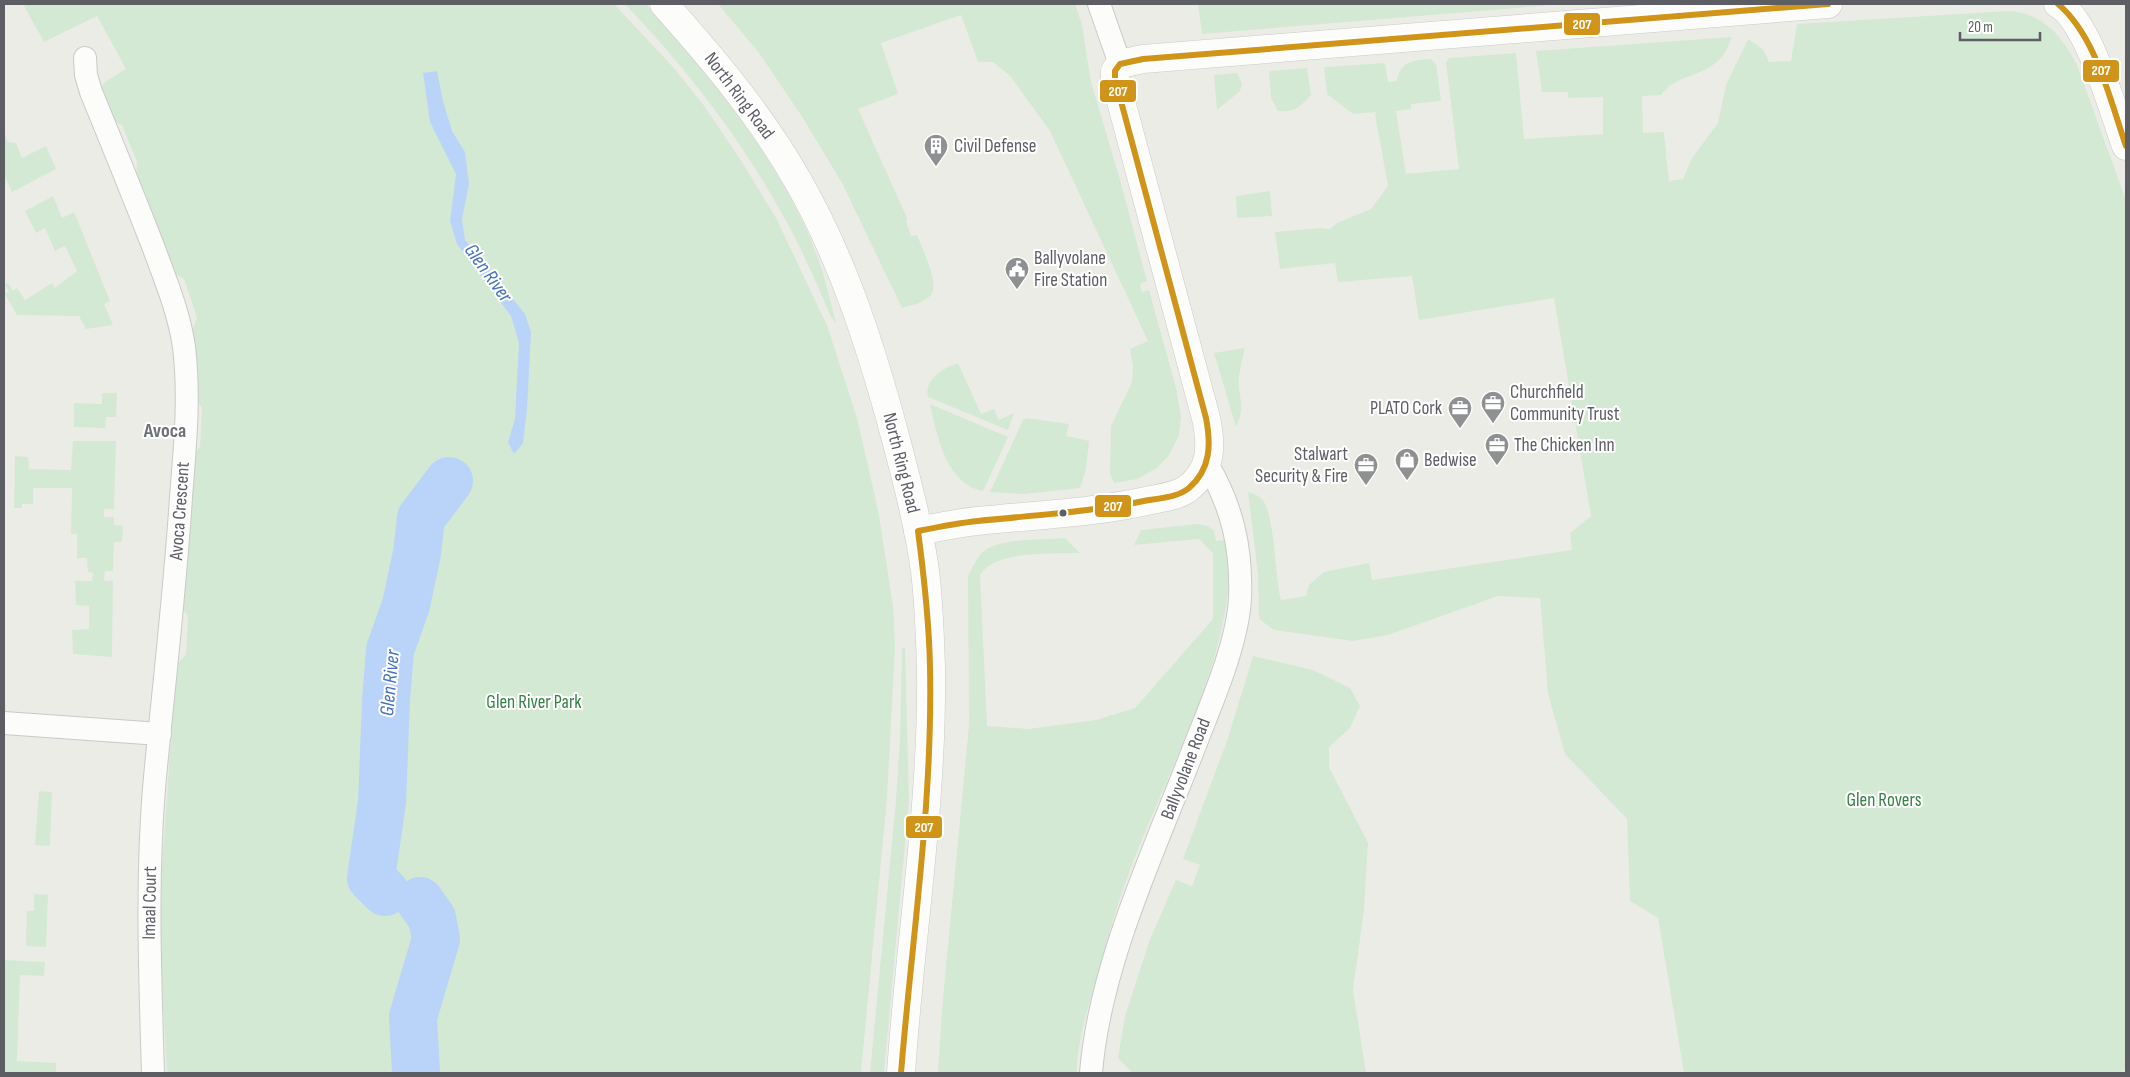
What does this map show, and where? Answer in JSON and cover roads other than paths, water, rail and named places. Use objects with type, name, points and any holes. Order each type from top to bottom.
[{"type":"street","name":"North Ring Road","points":[[664,4],[704,49],[771,137],[798,180],[821,224],[850,290],[875,362],[918,530],[929,614],[931,671],[927,792],[901,1073]]},
{"type":"street","points":[[1099,4],[1120,64]]},
{"type":"street","points":[[918,530],[975,521],[1103,509],[1167,497],[1186,490],[1199,477],[1207,464],[1211,440],[1115,79],[1116,71],[1120,64],[1143,59],[1828,4]]},
{"type":"street","points":[[2066,5],[2076,20],[2095,61],[2126,146]]},
{"type":"street","name":"Avoca Crescent","points":[[85,58],[86,75],[91,92],[176,308],[184,345],[187,378],[186,424],[178,548],[160,734]]},
{"type":"street","name":"Ballyvolane Road","points":[[1091,1073],[1093,1043],[1112,968],[1145,872],[1205,721],[1223,670],[1236,624],[1240,599],[1240,565],[1233,519],[1221,488],[1207,464]]},
{"type":"street","points":[[4,723],[160,734]]},
{"type":"street","name":"Imaal Court","points":[[153,1073],[149,907],[155,779],[160,734]]},
{"type":"water","points":[[437,71],[452,131],[465,152],[469,184],[462,219],[465,240],[525,314],[531,332],[527,409],[523,443],[514,454],[508,442],[515,419],[519,343],[511,316],[457,244],[450,221],[456,174],[430,122],[423,73]]},
{"type":"waterway","name":"Glen River","points":[[385,892],[371,878],[382,802],[390,650],[406,605],[417,553],[421,518],[449,481]]},
{"type":"waterway","name":"Glen River","points":[[416,1073],[413,1017],[436,939],[432,918],[420,901]]},
{"type":"place","name":"Civil Defense","points":[[936,167]]},
{"type":"place","name":"Ballyvolane Fire Station","points":[[1017,290]]},
{"type":"place","name":"Churchfield Community Trust","points":[[1493,424]]},
{"type":"place","name":"PLATO Cork","points":[[1460,429]]},
{"type":"place","name":"The Chicken Inn","points":[[1497,466]]},
{"type":"place","name":"Bedwise","points":[[1407,481]]},
{"type":"place","name":"Stalwart Security & Fire","points":[[1366,486]]},
{"type":"district","name":"Avoca","points":[[165,431]]},
{"type":"park label","name":"Glen River Park","points":[[534,702]]},
{"type":"park label","name":"Glen Rovers","points":[[1884,800]]}]
